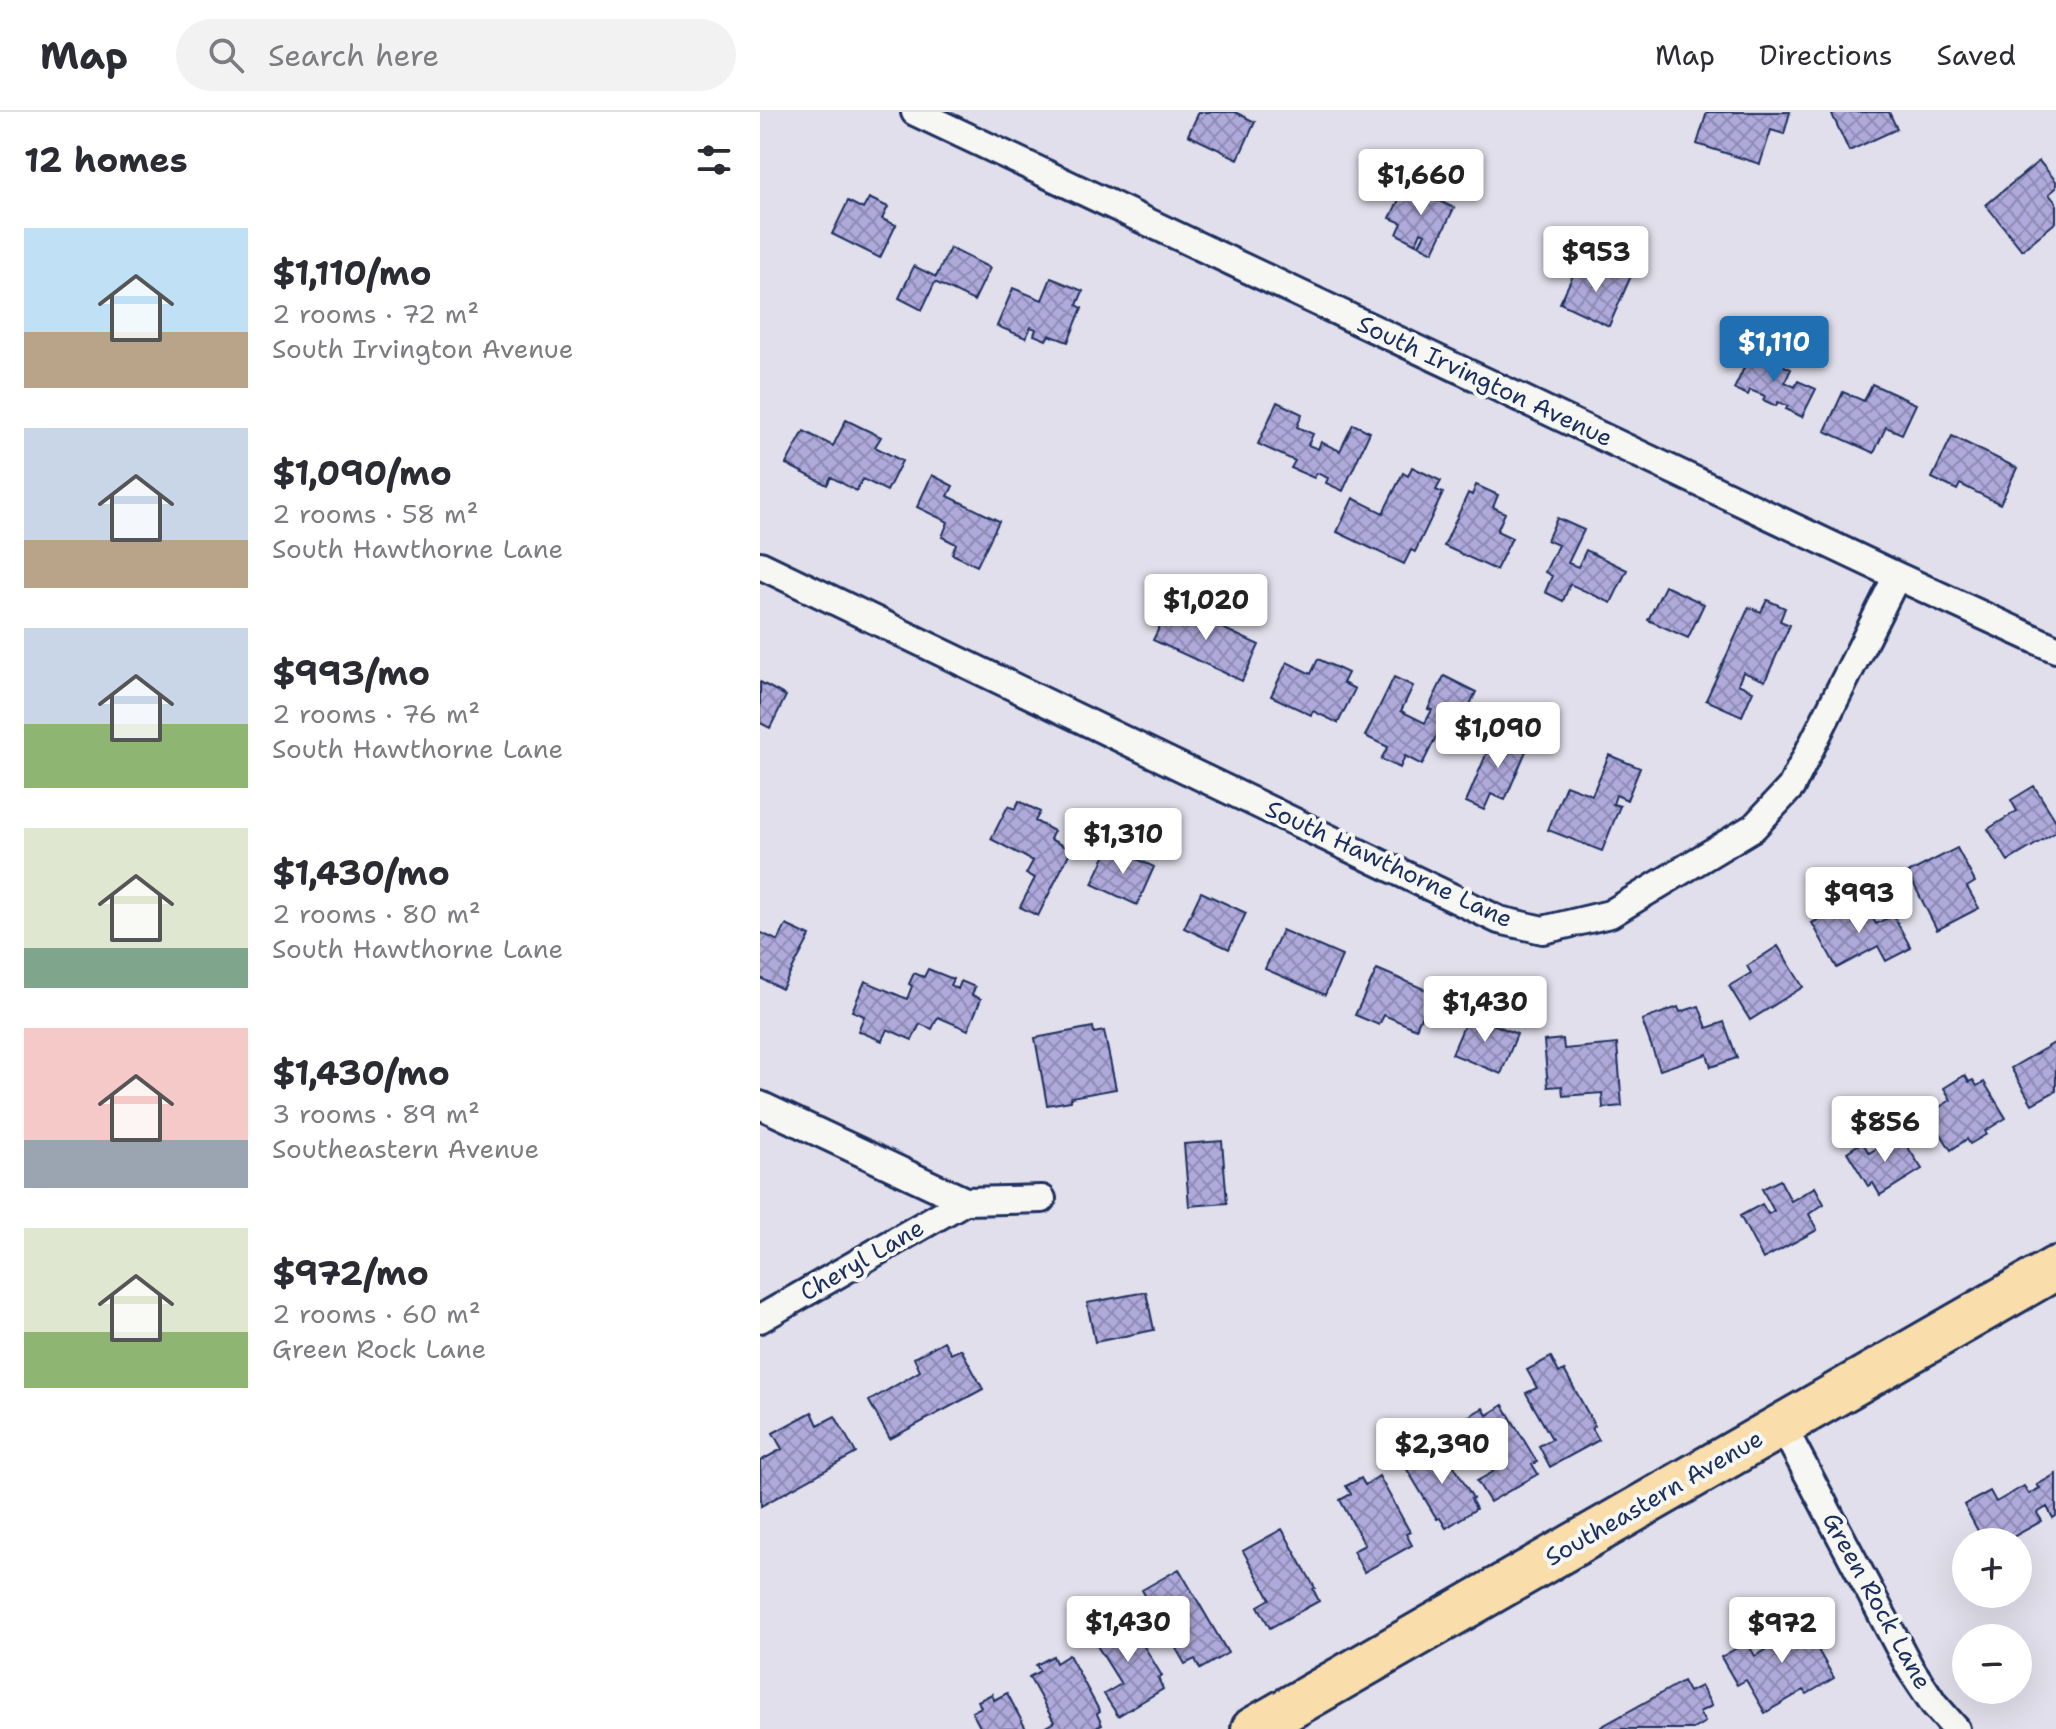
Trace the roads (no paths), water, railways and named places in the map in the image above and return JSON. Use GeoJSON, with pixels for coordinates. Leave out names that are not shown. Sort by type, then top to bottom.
{"type":"FeatureCollection","features":[{"type":"Feature","properties":{"kind":"main road","name":"Southeastern Avenue"},"geometry":{"type":"LineString","coordinates":[[1253,1729],[2056,1268]]}},
{"type":"Feature","properties":{"kind":"street","name":"South Irvington Avenue"},"geometry":{"type":"LineString","coordinates":[[915,112],[2056,649]]}},
{"type":"Feature","properties":{"kind":"street","name":"South Hawthorne Lane"},"geometry":{"type":"LineString","coordinates":[[760,565],[1499,920],[1543,930],[1610,914],[1754,827],[1791,787],[1897,576]]}},
{"type":"Feature","properties":{"kind":"street"},"geometry":{"type":"LineString","coordinates":[[760,1105],[965,1201],[1042,1199]]}},
{"type":"Feature","properties":{"kind":"street","name":"Cheryl Lane"},"geometry":{"type":"LineString","coordinates":[[760,1319],[965,1201]]}},
{"type":"Feature","properties":{"kind":"street","name":"Green Rock Lane"},"geometry":{"type":"LineString","coordinates":[[1782,1425],[1910,1668],[1934,1704],[1956,1729]]}}]}
